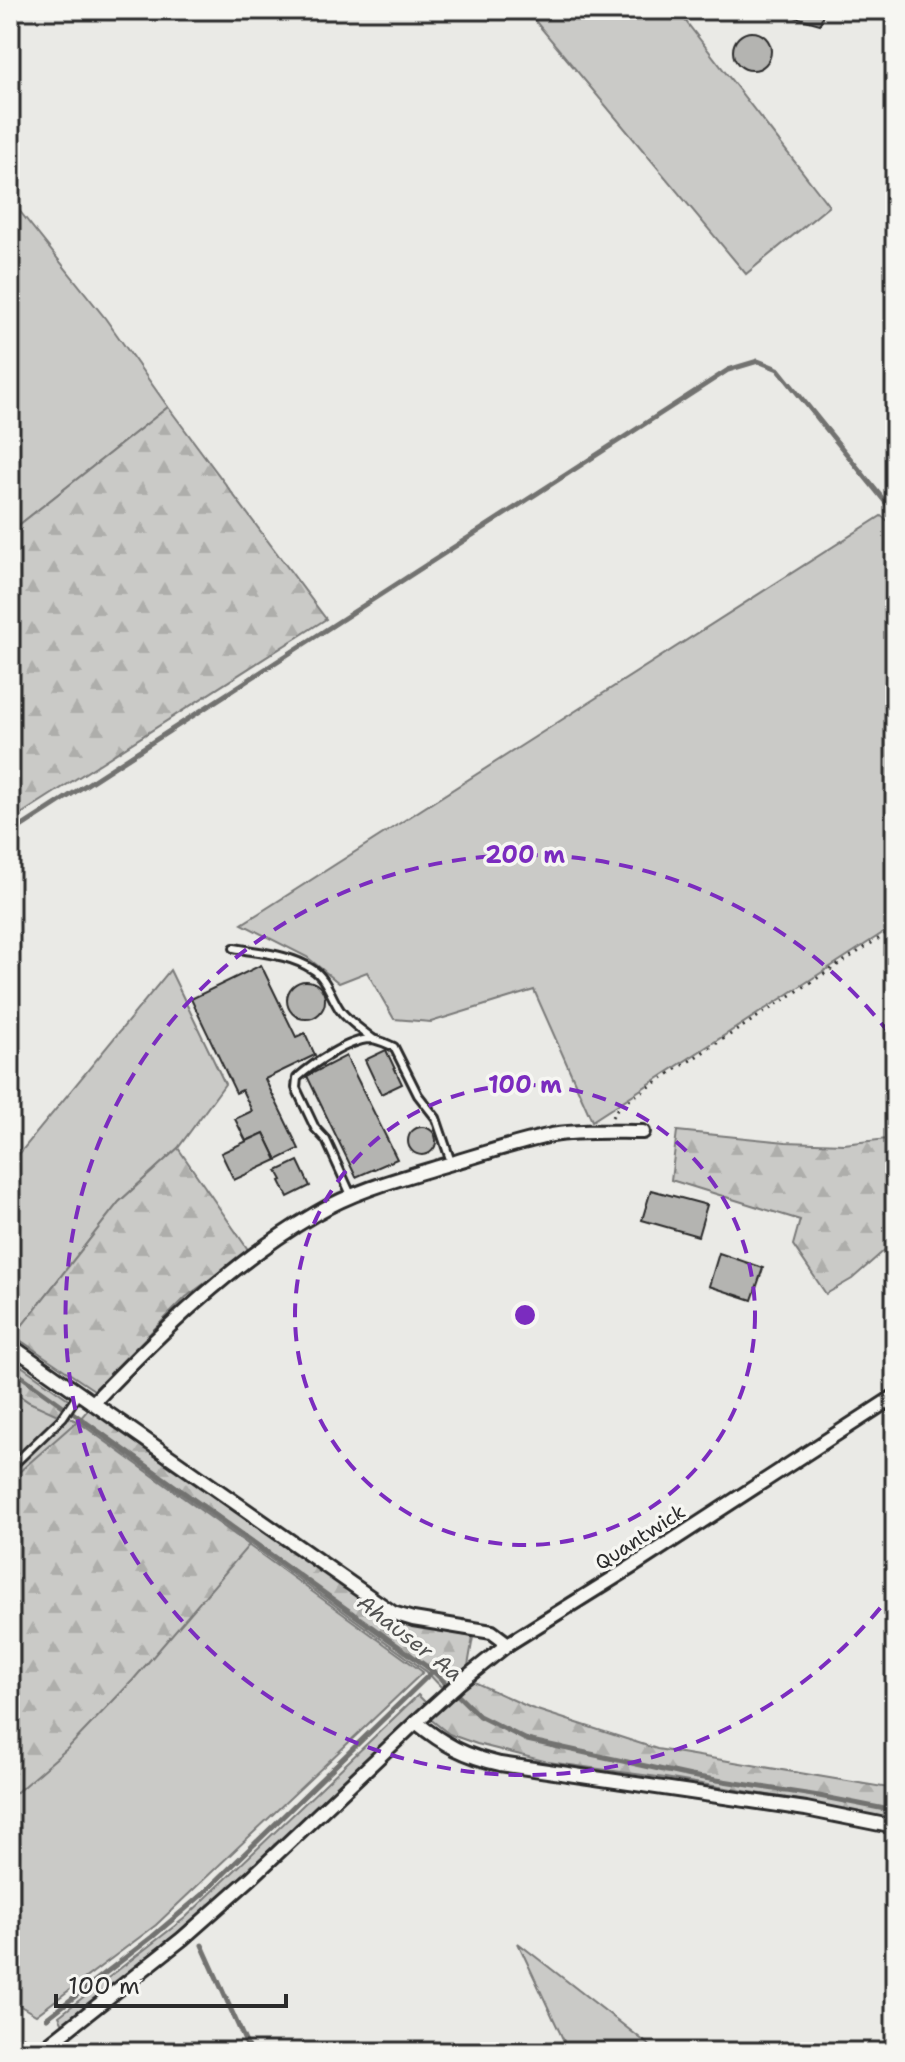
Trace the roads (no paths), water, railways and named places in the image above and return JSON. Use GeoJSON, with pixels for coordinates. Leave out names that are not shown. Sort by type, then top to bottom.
{"type":"FeatureCollection","features":[{"type":"Feature","properties":{"kind":"street"},"geometry":{"type":"LineString","coordinates":[[93,1403],[193,1305],[256,1253],[316,1213],[380,1184],[554,1135],[643,1132]]}},
{"type":"Feature","properties":{"kind":"street"},"geometry":{"type":"LineString","coordinates":[[10,1345],[77,1398],[93,1403],[393,1613],[492,1632],[508,1644]]}},
{"type":"Feature","properties":{"kind":"street","name":"Quantwick"},"geometry":{"type":"LineString","coordinates":[[39,2052],[182,1939],[459,1683],[508,1644],[895,1396]]}},
{"type":"Feature","properties":{"kind":"street"},"geometry":{"type":"LineString","coordinates":[[416,1722],[451,1748],[500,1764],[806,1809],[895,1827]]}},
{"type":"Feature","properties":{"kind":"lane"},"geometry":{"type":"LineString","coordinates":[[234,948],[287,957],[315,970],[328,986],[342,1013],[373,1039],[394,1047],[418,1095],[436,1118],[451,1163]]}},
{"type":"Feature","properties":{"kind":"lane"},"geometry":{"type":"LineString","coordinates":[[352,1197],[326,1140],[315,1128],[296,1088],[297,1078],[353,1042],[373,1039]]}},
{"type":"Feature","properties":{"kind":"lane"},"geometry":{"type":"LineString","coordinates":[[10,1468],[63,1417],[77,1398]]}},
{"type":"Feature","properties":{"kind":"waterway"},"geometry":{"type":"LineString","coordinates":[[10,834],[728,370],[758,361],[778,369],[895,514]]}},
{"type":"Feature","properties":{"kind":"waterway","name":"Ahauser Aa"},"geometry":{"type":"LineString","coordinates":[[10,1368],[433,1671],[479,1716],[527,1740],[691,1776],[895,1811]]}},
{"type":"Feature","properties":{"kind":"waterway"},"geometry":{"type":"LineString","coordinates":[[47,2018],[205,1892],[433,1671]]}},
{"type":"Feature","properties":{"kind":"waterway"},"geometry":{"type":"LineString","coordinates":[[202,1945],[250,2052]]}},
{"type":"Feature","properties":{"kind":"waterway"},"geometry":{"type":"LineString","coordinates":[[10,2048],[23,2038]]}}]}
